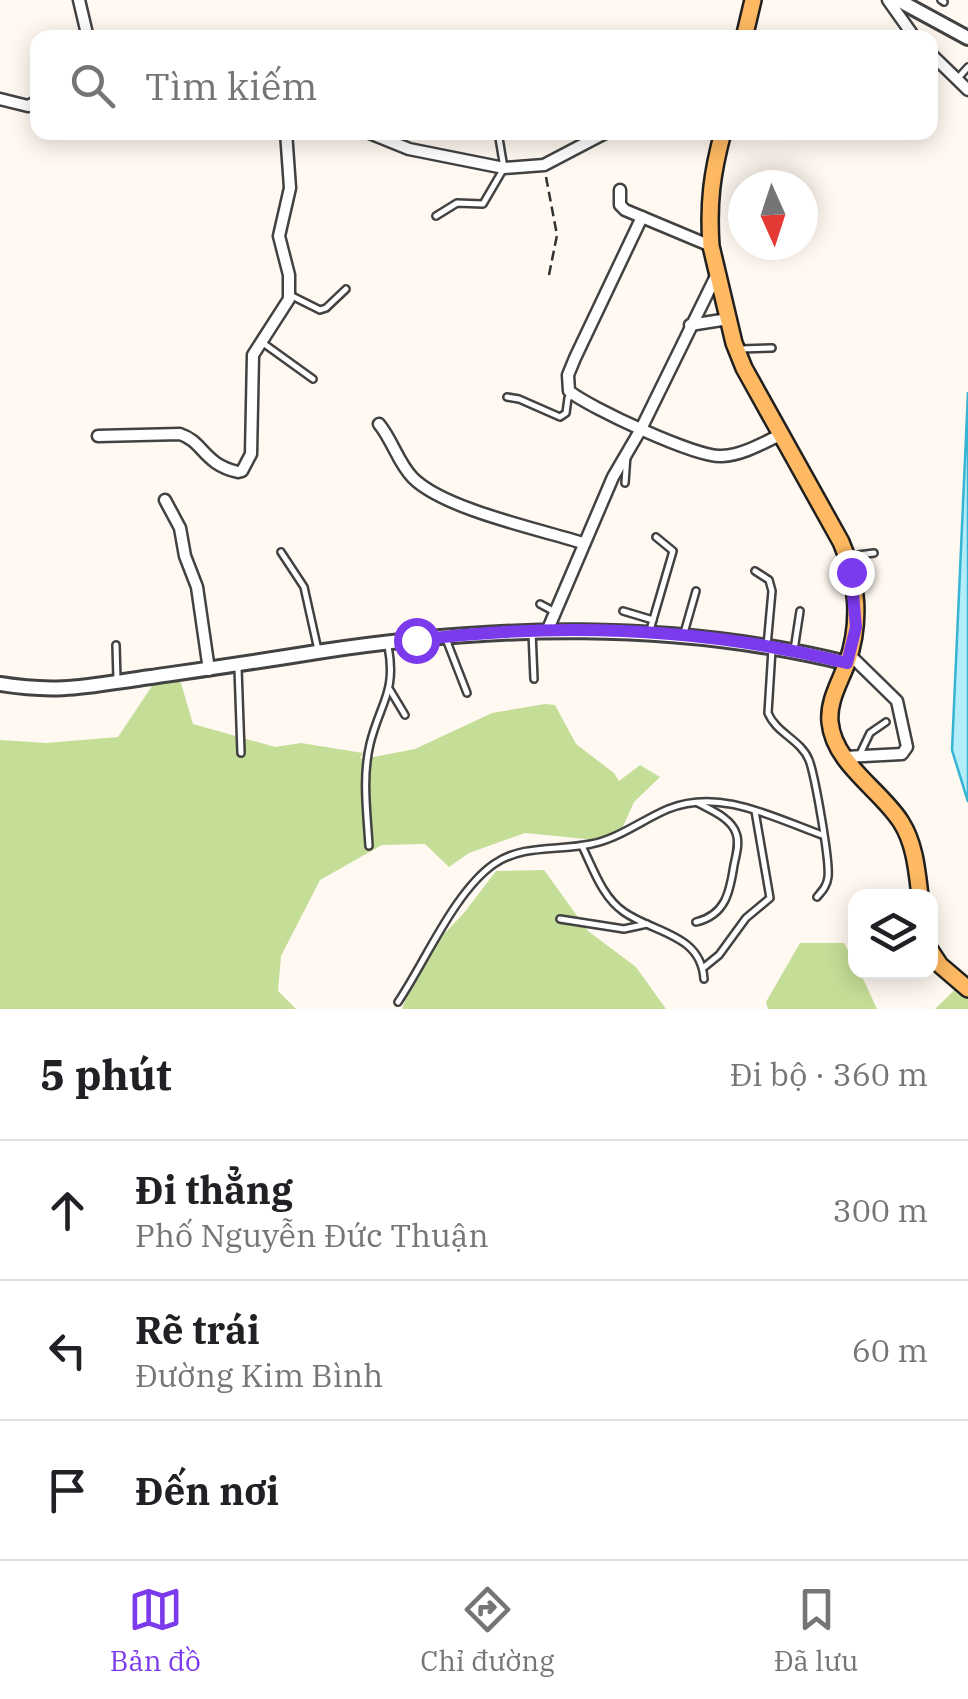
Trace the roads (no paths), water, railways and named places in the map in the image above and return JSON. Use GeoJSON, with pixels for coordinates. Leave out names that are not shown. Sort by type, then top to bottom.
{"type":"FeatureCollection","features":[{"type":"Feature","properties":{"kind":"main road"},"geometry":{"type":"LineString","coordinates":[[746,30],[753,0]]}},
{"type":"Feature","properties":{"kind":"main road"},"geometry":{"type":"LineString","coordinates":[[721,140],[710,182],[711,246],[736,349],[847,556],[856,627],[830,706],[832,733],[900,820],[914,855],[919,889]]}},
{"type":"Feature","properties":{"kind":"main road"},"geometry":{"type":"LineString","coordinates":[[938,961],[968,988]]}},
{"type":"Feature","properties":{"kind":"street"},"geometry":{"type":"LineString","coordinates":[[79,0],[86,30]]}},
{"type":"Feature","properties":{"kind":"street"},"geometry":{"type":"LineString","coordinates":[[888,0],[909,30]]}},
{"type":"Feature","properties":{"kind":"street"},"geometry":{"type":"LineString","coordinates":[[899,0],[968,38]]}},
{"type":"Feature","properties":{"kind":"street"},"geometry":{"type":"LineString","coordinates":[[938,61],[968,90]]}},
{"type":"Feature","properties":{"kind":"street"},"geometry":{"type":"LineString","coordinates":[[0,99],[30,105]]}},
{"type":"Feature","properties":{"kind":"street"},"geometry":{"type":"LineString","coordinates":[[98,436],[180,434],[190,438],[212,462],[230,471],[242,471],[252,446],[253,355],[284,310],[290,294],[290,275],[280,236],[290,188],[287,140]]}},
{"type":"Feature","properties":{"kind":"street"},"geometry":{"type":"LineString","coordinates":[[393,140],[409,149],[504,168],[544,166],[592,140]]}},
{"type":"Feature","properties":{"kind":"street"},"geometry":{"type":"LineString","coordinates":[[620,190],[620,205],[711,246]]}},
{"type":"Feature","properties":{"kind":"street"},"geometry":{"type":"LineString","coordinates":[[642,217],[568,375],[573,395],[641,429],[716,456],[736,454],[782,434]]}},
{"type":"Feature","properties":{"kind":"street"},"geometry":{"type":"LineString","coordinates":[[548,629],[583,542],[717,274]]}},
{"type":"Feature","properties":{"kind":"street"},"geometry":{"type":"LineString","coordinates":[[690,325],[728,319]]}},
{"type":"Feature","properties":{"kind":"street"},"geometry":{"type":"LineString","coordinates":[[379,424],[407,472],[422,486],[457,503],[583,542]]}},
{"type":"Feature","properties":{"kind":"street"},"geometry":{"type":"LineString","coordinates":[[164,500],[180,528],[197,587],[209,670]]}},
{"type":"Feature","properties":{"kind":"street"},"geometry":{"type":"LineString","coordinates":[[0,684],[62,691],[446,636],[651,626],[684,636],[848,659],[897,701],[906,747],[902,754],[852,756]]}},
{"type":"Feature","properties":{"kind":"lane"},"geometry":{"type":"LineString","coordinates":[[956,79],[968,67]]}},
{"type":"Feature","properties":{"kind":"lane"},"geometry":{"type":"LineString","coordinates":[[436,216],[457,203],[483,204],[504,168],[499,140]]}},
{"type":"Feature","properties":{"kind":"lane"},"geometry":{"type":"LineString","coordinates":[[290,294],[320,310],[346,288]]}},
{"type":"Feature","properties":{"kind":"lane"},"geometry":{"type":"LineString","coordinates":[[261,342],[313,379]]}},
{"type":"Feature","properties":{"kind":"lane"},"geometry":{"type":"LineString","coordinates":[[736,349],[772,348]]}},
{"type":"Feature","properties":{"kind":"lane"},"geometry":{"type":"LineString","coordinates":[[506,397],[560,417],[566,413],[568,398],[573,395]]}},
{"type":"Feature","properties":{"kind":"lane"},"geometry":{"type":"LineString","coordinates":[[625,483],[627,452]]}},
{"type":"Feature","properties":{"kind":"lane"},"geometry":{"type":"LineString","coordinates":[[623,612],[651,626],[673,550],[656,536]]}},
{"type":"Feature","properties":{"kind":"lane"},"geometry":{"type":"LineString","coordinates":[[282,552],[304,587],[318,652]]}},
{"type":"Feature","properties":{"kind":"lane"},"geometry":{"type":"LineString","coordinates":[[847,556],[874,553]]}},
{"type":"Feature","properties":{"kind":"lane"},"geometry":{"type":"LineString","coordinates":[[755,572],[769,580],[772,591],[768,713],[809,761],[828,878],[816,897]]}},
{"type":"Feature","properties":{"kind":"lane"},"geometry":{"type":"LineString","coordinates":[[684,636],[696,591]]}},
{"type":"Feature","properties":{"kind":"lane"},"geometry":{"type":"LineString","coordinates":[[540,604],[554,612]]}},
{"type":"Feature","properties":{"kind":"lane"},"geometry":{"type":"LineString","coordinates":[[794,650],[800,611]]}},
{"type":"Feature","properties":{"kind":"lane"},"geometry":{"type":"LineString","coordinates":[[532,630],[534,679]]}},
{"type":"Feature","properties":{"kind":"lane"},"geometry":{"type":"LineString","coordinates":[[446,636],[466,693]]}},
{"type":"Feature","properties":{"kind":"lane"},"geometry":{"type":"LineString","coordinates":[[369,846],[366,786],[370,745],[390,690],[392,666],[388,643]]}},
{"type":"Feature","properties":{"kind":"lane"},"geometry":{"type":"LineString","coordinates":[[116,645],[117,682]]}},
{"type":"Feature","properties":{"kind":"lane"},"geometry":{"type":"LineString","coordinates":[[238,666],[241,753]]}},
{"type":"Feature","properties":{"kind":"lane"},"geometry":{"type":"LineString","coordinates":[[390,690],[405,716]]}},
{"type":"Feature","properties":{"kind":"lane"},"geometry":{"type":"LineString","coordinates":[[852,756],[870,733],[886,722]]}},
{"type":"Feature","properties":{"kind":"lane"},"geometry":{"type":"LineString","coordinates":[[398,1002],[442,928],[479,878],[495,864],[541,847],[596,843],[670,808],[696,801],[736,804],[822,835]]}},
{"type":"Feature","properties":{"kind":"lane"},"geometry":{"type":"LineString","coordinates":[[696,801],[726,820],[736,830],[738,842],[727,900],[720,909],[696,922]]}},
{"type":"Feature","properties":{"kind":"lane"},"geometry":{"type":"LineString","coordinates":[[703,968],[746,918],[770,898],[755,810]]}},
{"type":"Feature","properties":{"kind":"lane"},"geometry":{"type":"LineString","coordinates":[[582,846],[608,896],[623,912],[689,946],[703,968],[704,979]]}},
{"type":"Feature","properties":{"kind":"lane"},"geometry":{"type":"LineString","coordinates":[[560,919],[624,930],[647,924]]}},
{"type":"Feature","properties":{"kind":"water"},"geometry":{"type":"Polygon","coordinates":[[[968,392],[968,802],[952,750],[968,392]]]}}]}
